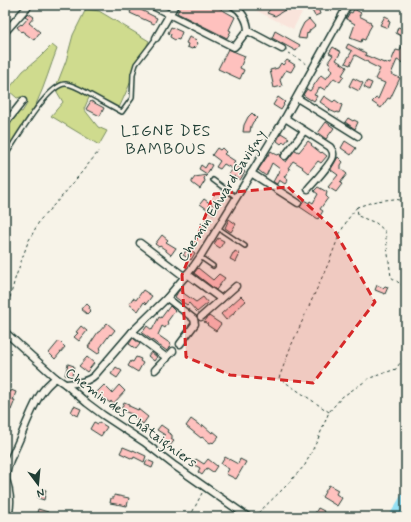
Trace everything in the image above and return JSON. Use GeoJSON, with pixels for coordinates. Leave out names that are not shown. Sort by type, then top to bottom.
{"type":"FeatureCollection","features":[{"type":"Feature","properties":{"kind":"street"},"geometry":{"type":"LineString","coordinates":[[5,32],[29,5]]}},
{"type":"Feature","properties":{"kind":"street"},"geometry":{"type":"LineString","coordinates":[[151,5],[234,47],[243,34],[248,31]]}},
{"type":"Feature","properties":{"kind":"street"},"geometry":{"type":"LineString","coordinates":[[156,38],[175,5]]}},
{"type":"Feature","properties":{"kind":"street"},"geometry":{"type":"LineString","coordinates":[[232,5],[237,8],[248,24],[248,31]]}},
{"type":"Feature","properties":{"kind":"street","name":"Chemin Edward Savigny"},"geometry":{"type":"LineString","coordinates":[[65,384],[81,382],[92,378],[132,332],[167,298],[186,276],[200,257],[285,118],[348,5]]}},
{"type":"Feature","properties":{"kind":"street"},"geometry":{"type":"LineString","coordinates":[[248,31],[282,49]]}},
{"type":"Feature","properties":{"kind":"street"},"geometry":{"type":"LineString","coordinates":[[296,98],[358,136]]}},
{"type":"Feature","properties":{"kind":"street"},"geometry":{"type":"LineString","coordinates":[[5,124],[23,100]]}},
{"type":"Feature","properties":{"kind":"street"},"geometry":{"type":"LineString","coordinates":[[285,118],[330,148],[333,153],[332,160],[308,189]]}},
{"type":"Feature","properties":{"kind":"street"},"geometry":{"type":"LineString","coordinates":[[285,156],[304,131]]}},
{"type":"Feature","properties":{"kind":"street"},"geometry":{"type":"LineString","coordinates":[[251,173],[298,203]]}},
{"type":"Feature","properties":{"kind":"street"},"geometry":{"type":"LineString","coordinates":[[140,243],[221,299]]}},
{"type":"Feature","properties":{"kind":"street"},"geometry":{"type":"LineString","coordinates":[[201,317],[236,286]]}},
{"type":"Feature","properties":{"kind":"street"},"geometry":{"type":"LineString","coordinates":[[167,298],[194,319],[195,322],[180,344]]}},
{"type":"Feature","properties":{"kind":"street","name":"Chemin des Châtaigniers"},"geometry":{"type":"LineString","coordinates":[[5,332],[56,378],[92,407],[144,442],[175,466],[248,517]]}},
{"type":"Feature","properties":{"kind":"street"},"geometry":{"type":"LineString","coordinates":[[132,332],[167,358]]}},
{"type":"Feature","properties":{"kind":"street"},"geometry":{"type":"LineString","coordinates":[[155,370],[173,351]]}},
{"type":"Feature","properties":{"kind":"street"},"geometry":{"type":"LineString","coordinates":[[8,517],[10,510],[10,492],[6,478],[10,460],[38,398],[50,382],[56,378]]}},
{"type":"Feature","properties":{"kind":"lane"},"geometry":{"type":"LineString","coordinates":[[5,154],[43,100],[60,85],[66,84],[76,87],[122,112],[132,98],[133,74],[136,64],[156,38]]}},
{"type":"Feature","properties":{"kind":"lane"},"geometry":{"type":"LineString","coordinates":[[213,180],[236,197]]}},
{"type":"Feature","properties":{"kind":"lane"},"geometry":{"type":"LineString","coordinates":[[218,228],[245,246]]}},
{"type":"Feature","properties":{"kind":"lane"},"geometry":{"type":"LineString","coordinates":[[200,257],[213,266]]}},
{"type":"Feature","properties":{"kind":"path"},"geometry":{"type":"LineString","coordinates":[[282,49],[314,67]]}},
{"type":"Feature","properties":{"kind":"path"},"geometry":{"type":"LineString","coordinates":[[5,308],[8,305],[28,242],[40,220],[64,194],[99,151]]}},
{"type":"Feature","properties":{"kind":"path"},"geometry":{"type":"LineString","coordinates":[[329,412],[279,378],[291,346],[329,262],[340,232],[348,219],[357,208],[376,201],[394,199],[406,201]]}},
{"type":"Feature","properties":{"kind":"path"},"geometry":{"type":"LineString","coordinates":[[357,208],[358,216],[376,222],[384,231],[391,277],[406,288]]}},
{"type":"Feature","properties":{"kind":"path"},"geometry":{"type":"LineString","coordinates":[[254,517],[305,465],[329,412],[342,397],[370,378],[396,369],[406,354]]}},
{"type":"Feature","properties":{"kind":"path"},"geometry":{"type":"LineString","coordinates":[[190,517],[204,486]]}},
{"type":"Feature","properties":{"kind":"highlighted area"},"geometry":{"type":"Polygon","coordinates":[[[288,187],[333,228],[375,302],[313,383],[230,375],[186,357],[182,275],[214,194],[288,187]]]}},
{"type":"Feature","properties":{"kind":"shaded area"},"geometry":{"type":"Polygon","coordinates":[[[245,5],[306,5],[293,29],[245,5]]]}},
{"type":"Feature","properties":{"kind":"green space"},"geometry":{"type":"Polygon","coordinates":[[[86,9],[99,11],[149,41],[119,108],[91,93],[84,109],[98,127],[107,131],[99,145],[51,116],[63,102],[57,92],[57,84],[66,61],[73,35],[86,9]]]}},
{"type":"Feature","properties":{"kind":"green space"},"geometry":{"type":"Polygon","coordinates":[[[52,45],[57,49],[40,96],[26,123],[5,155],[5,129],[18,111],[22,112],[27,104],[24,96],[17,98],[8,90],[23,71],[52,45]]]}},
{"type":"Feature","properties":{"kind":"building"},"geometry":{"type":"Polygon","coordinates":[[[118,5],[131,5],[157,18],[154,24],[130,13],[131,11],[118,5]]]}},
{"type":"Feature","properties":{"kind":"building"},"geometry":{"type":"Polygon","coordinates":[[[181,5],[215,5],[235,17],[229,30],[231,31],[227,38],[177,13],[181,5]]]}},
{"type":"Feature","properties":{"kind":"building"},"geometry":{"type":"Polygon","coordinates":[[[276,5],[293,5],[275,16],[267,13],[271,8],[274,9],[276,5]]]}},
{"type":"Feature","properties":{"kind":"building"},"geometry":{"type":"Polygon","coordinates":[[[311,5],[320,5],[320,14],[315,16],[310,7],[311,5]]]}},
{"type":"Feature","properties":{"kind":"building"},"geometry":{"type":"Polygon","coordinates":[[[354,9],[361,13],[359,16],[371,22],[370,24],[372,25],[365,40],[362,39],[361,42],[350,38],[355,24],[346,19],[350,12],[352,13],[354,9]]]}},
{"type":"Feature","properties":{"kind":"building"},"geometry":{"type":"Polygon","coordinates":[[[28,13],[34,17],[29,23],[40,32],[34,40],[22,31],[21,32],[17,27],[21,24],[22,25],[28,18],[25,16],[28,13]]]}},
{"type":"Feature","properties":{"kind":"building"},"geometry":{"type":"Polygon","coordinates":[[[385,16],[389,18],[388,21],[390,22],[388,28],[380,25],[385,16]]]}},
{"type":"Feature","properties":{"kind":"building"},"geometry":{"type":"Polygon","coordinates":[[[309,19],[315,26],[308,34],[307,33],[306,39],[298,38],[304,23],[309,19]]]}},
{"type":"Feature","properties":{"kind":"building"},"geometry":{"type":"Polygon","coordinates":[[[171,27],[182,32],[179,40],[175,40],[170,37],[171,34],[168,33],[171,27]]]}},
{"type":"Feature","properties":{"kind":"building"},"geometry":{"type":"Polygon","coordinates":[[[398,27],[406,30],[406,55],[403,63],[397,60],[391,74],[400,78],[390,99],[388,98],[381,108],[372,102],[376,98],[378,99],[385,83],[375,79],[380,69],[355,55],[350,65],[345,63],[352,51],[346,48],[348,44],[366,53],[365,55],[390,64],[396,50],[400,51],[405,38],[396,33],[398,27]]]}},
{"type":"Feature","properties":{"kind":"building"},"geometry":{"type":"Polygon","coordinates":[[[275,31],[300,45],[296,51],[272,38],[275,31]]]}},
{"type":"Feature","properties":{"kind":"building"},"geometry":{"type":"Polygon","coordinates":[[[189,37],[197,40],[196,41],[198,43],[195,48],[194,47],[192,49],[187,47],[188,44],[186,43],[189,37]]]}},
{"type":"Feature","properties":{"kind":"building"},"geometry":{"type":"Polygon","coordinates":[[[333,47],[341,52],[336,60],[347,67],[342,75],[344,76],[340,82],[334,78],[325,90],[320,87],[314,95],[317,96],[314,101],[311,100],[303,95],[307,89],[310,91],[321,75],[326,79],[333,70],[329,67],[331,64],[328,62],[333,55],[329,53],[333,47]]]}},
{"type":"Feature","properties":{"kind":"building"},"geometry":{"type":"Polygon","coordinates":[[[228,49],[245,56],[240,68],[244,70],[240,79],[218,69],[228,49]]]}},
{"type":"Feature","properties":{"kind":"building"},"geometry":{"type":"Polygon","coordinates":[[[287,60],[295,65],[291,72],[286,70],[280,80],[282,86],[274,88],[270,70],[278,68],[281,63],[283,65],[287,60]]]}},
{"type":"Feature","properties":{"kind":"building"},"geometry":{"type":"Polygon","coordinates":[[[353,78],[363,83],[359,91],[349,86],[353,78]]]}},
{"type":"Feature","properties":{"kind":"building"},"geometry":{"type":"Polygon","coordinates":[[[367,81],[372,83],[369,90],[364,87],[367,81]]]}},
{"type":"Feature","properties":{"kind":"building"},"geometry":{"type":"Polygon","coordinates":[[[324,96],[333,102],[335,100],[342,105],[339,113],[329,110],[330,109],[320,102],[324,96]]]}},
{"type":"Feature","properties":{"kind":"building"},"geometry":{"type":"Polygon","coordinates":[[[278,97],[285,102],[281,110],[273,105],[278,97]]]}},
{"type":"Feature","properties":{"kind":"building"},"geometry":{"type":"Polygon","coordinates":[[[91,101],[104,108],[100,116],[86,109],[91,101]]]}},
{"type":"Feature","properties":{"kind":"building"},"geometry":{"type":"Polygon","coordinates":[[[252,113],[257,118],[251,126],[250,132],[243,132],[244,125],[252,113]]]}},
{"type":"Feature","properties":{"kind":"building"},"geometry":{"type":"Polygon","coordinates":[[[348,118],[358,122],[355,129],[345,122],[348,118]]]}},
{"type":"Feature","properties":{"kind":"building"},"geometry":{"type":"Polygon","coordinates":[[[326,122],[334,128],[326,139],[318,133],[326,122]]]}},
{"type":"Feature","properties":{"kind":"building"},"geometry":{"type":"Polygon","coordinates":[[[281,133],[289,138],[285,143],[283,142],[281,144],[277,141],[281,133]]]}},
{"type":"Feature","properties":{"kind":"building"},"geometry":{"type":"Polygon","coordinates":[[[308,141],[321,153],[322,152],[327,156],[321,163],[318,161],[308,173],[302,168],[303,167],[293,161],[288,168],[290,169],[284,177],[288,180],[285,184],[279,180],[277,184],[273,182],[280,169],[272,163],[266,176],[258,170],[271,151],[277,155],[280,154],[282,159],[286,162],[295,150],[299,152],[308,141]]]}},
{"type":"Feature","properties":{"kind":"building"},"geometry":{"type":"Polygon","coordinates":[[[345,141],[356,148],[351,155],[341,148],[345,141]]]}},
{"type":"Feature","properties":{"kind":"building"},"geometry":{"type":"Polygon","coordinates":[[[217,148],[220,150],[222,148],[226,152],[224,154],[235,161],[233,163],[245,172],[240,180],[234,176],[233,178],[228,175],[233,169],[224,164],[220,169],[216,167],[220,161],[212,155],[217,148]]]}},
{"type":"Feature","properties":{"kind":"building"},"geometry":{"type":"Polygon","coordinates":[[[338,157],[343,162],[341,169],[347,174],[340,183],[342,184],[336,192],[328,187],[338,175],[331,169],[338,157]]]}},
{"type":"Feature","properties":{"kind":"building"},"geometry":{"type":"Polygon","coordinates":[[[208,163],[212,165],[207,174],[199,169],[201,165],[205,168],[208,163]]]}},
{"type":"Feature","properties":{"kind":"building"},"geometry":{"type":"Polygon","coordinates":[[[207,175],[204,178],[205,181],[200,189],[192,183],[195,177],[207,175]]]}},
{"type":"Feature","properties":{"kind":"building"},"geometry":{"type":"Polygon","coordinates":[[[318,187],[327,192],[326,196],[328,198],[320,209],[323,211],[318,219],[300,207],[304,200],[309,203],[310,201],[313,203],[318,194],[314,191],[318,187]]]}},
{"type":"Feature","properties":{"kind":"building"},"geometry":{"type":"Polygon","coordinates":[[[204,199],[218,209],[214,214],[200,204],[204,199]]]}},
{"type":"Feature","properties":{"kind":"building"},"geometry":{"type":"Polygon","coordinates":[[[229,219],[236,224],[231,232],[225,228],[229,219]]]}},
{"type":"Feature","properties":{"kind":"building"},"geometry":{"type":"Polygon","coordinates":[[[162,235],[168,240],[166,242],[176,248],[171,255],[166,250],[155,244],[162,235]]]}},
{"type":"Feature","properties":{"kind":"building"},"geometry":{"type":"Polygon","coordinates":[[[218,238],[224,241],[220,248],[214,244],[218,238]]]}},
{"type":"Feature","properties":{"kind":"building"},"geometry":{"type":"Polygon","coordinates":[[[188,248],[195,253],[191,260],[183,255],[188,248]]]}},
{"type":"Feature","properties":{"kind":"building"},"geometry":{"type":"Polygon","coordinates":[[[235,251],[240,254],[236,262],[230,259],[235,251]]]}},
{"type":"Feature","properties":{"kind":"building"},"geometry":{"type":"Polygon","coordinates":[[[198,268],[213,280],[219,274],[225,278],[216,290],[194,273],[198,268]]]}},
{"type":"Feature","properties":{"kind":"building"},"geometry":{"type":"Polygon","coordinates":[[[377,285],[383,288],[385,286],[388,287],[385,294],[375,290],[377,285]]]}},
{"type":"Feature","properties":{"kind":"building"},"geometry":{"type":"Polygon","coordinates":[[[143,290],[152,296],[146,304],[144,302],[138,311],[129,304],[133,298],[136,300],[143,290]]]}},
{"type":"Feature","properties":{"kind":"building"},"geometry":{"type":"Polygon","coordinates":[[[179,290],[196,302],[203,297],[208,303],[197,312],[189,303],[187,305],[175,297],[179,290]]]}},
{"type":"Feature","properties":{"kind":"building"},"geometry":{"type":"Polygon","coordinates":[[[241,296],[246,301],[226,320],[221,314],[241,296]]]}},
{"type":"Feature","properties":{"kind":"building"},"geometry":{"type":"Polygon","coordinates":[[[86,303],[91,310],[87,314],[81,309],[86,303]]]}},
{"type":"Feature","properties":{"kind":"building"},"geometry":{"type":"Polygon","coordinates":[[[170,306],[175,311],[167,322],[168,323],[165,328],[162,326],[158,335],[171,344],[167,351],[142,333],[147,326],[152,330],[159,317],[161,318],[170,306]]]}},
{"type":"Feature","properties":{"kind":"building"},"geometry":{"type":"Polygon","coordinates":[[[209,316],[221,324],[216,331],[204,322],[209,316]]]}},
{"type":"Feature","properties":{"kind":"building"},"geometry":{"type":"Polygon","coordinates":[[[107,323],[115,330],[111,335],[110,334],[100,348],[101,349],[98,354],[88,347],[98,332],[107,323]]]}},
{"type":"Feature","properties":{"kind":"building"},"geometry":{"type":"Polygon","coordinates":[[[81,326],[87,331],[79,341],[74,337],[78,333],[76,332],[81,326]]]}},
{"type":"Feature","properties":{"kind":"building"},"geometry":{"type":"Polygon","coordinates":[[[133,338],[140,344],[136,349],[129,344],[133,338]]]}},
{"type":"Feature","properties":{"kind":"building"},"geometry":{"type":"Polygon","coordinates":[[[59,341],[65,347],[55,359],[49,353],[59,341]]]}},
{"type":"Feature","properties":{"kind":"building"},"geometry":{"type":"Polygon","coordinates":[[[151,352],[157,357],[154,361],[148,356],[151,352]]]}},
{"type":"Feature","properties":{"kind":"building"},"geometry":{"type":"Polygon","coordinates":[[[87,357],[94,363],[87,372],[79,366],[87,357]]]}},
{"type":"Feature","properties":{"kind":"building"},"geometry":{"type":"Polygon","coordinates":[[[136,357],[141,359],[140,361],[143,363],[138,372],[128,366],[136,357]]]}},
{"type":"Feature","properties":{"kind":"building"},"geometry":{"type":"Polygon","coordinates":[[[68,364],[74,366],[72,376],[65,375],[68,364]]]}},
{"type":"Feature","properties":{"kind":"building"},"geometry":{"type":"Polygon","coordinates":[[[116,367],[122,371],[117,378],[111,374],[116,367]]]}},
{"type":"Feature","properties":{"kind":"building"},"geometry":{"type":"Polygon","coordinates":[[[104,385],[112,393],[119,385],[125,391],[113,404],[111,401],[110,403],[96,393],[104,385]]]}},
{"type":"Feature","properties":{"kind":"building"},"geometry":{"type":"Polygon","coordinates":[[[11,390],[16,392],[13,400],[15,400],[11,410],[9,409],[5,417],[5,399],[11,390]]]}},
{"type":"Feature","properties":{"kind":"building"},"geometry":{"type":"Polygon","coordinates":[[[124,402],[129,404],[129,406],[138,409],[148,417],[143,424],[133,417],[134,415],[121,410],[124,402]]]}},
{"type":"Feature","properties":{"kind":"building"},"geometry":{"type":"Polygon","coordinates":[[[74,406],[81,409],[78,416],[71,412],[74,406]]]}},
{"type":"Feature","properties":{"kind":"building"},"geometry":{"type":"Polygon","coordinates":[[[191,419],[219,436],[213,443],[210,443],[202,437],[201,438],[186,426],[191,419]]]}},
{"type":"Feature","properties":{"kind":"building"},"geometry":{"type":"Polygon","coordinates":[[[94,422],[98,424],[99,422],[107,427],[101,436],[90,429],[94,422]]]}},
{"type":"Feature","properties":{"kind":"building"},"geometry":{"type":"Polygon","coordinates":[[[161,425],[168,430],[167,432],[172,435],[171,439],[174,441],[168,448],[160,442],[165,435],[157,430],[161,425]]]}},
{"type":"Feature","properties":{"kind":"building"},"geometry":{"type":"Polygon","coordinates":[[[123,447],[146,456],[144,462],[120,453],[123,447]]]}},
{"type":"Feature","properties":{"kind":"building"},"geometry":{"type":"Polygon","coordinates":[[[225,457],[238,464],[240,459],[246,462],[236,479],[226,474],[229,469],[221,464],[225,457]]]}},
{"type":"Feature","properties":{"kind":"building"},"geometry":{"type":"Polygon","coordinates":[[[196,459],[204,464],[208,459],[217,466],[213,472],[207,468],[202,475],[198,472],[200,468],[193,464],[196,459]]]}},
{"type":"Feature","properties":{"kind":"building"},"geometry":{"type":"Polygon","coordinates":[[[147,460],[154,463],[152,468],[145,465],[147,460]]]}},
{"type":"Feature","properties":{"kind":"building"},"geometry":{"type":"Polygon","coordinates":[[[329,485],[338,490],[336,494],[342,498],[337,506],[322,497],[329,485]]]}},
{"type":"Feature","properties":{"kind":"building"},"geometry":{"type":"Polygon","coordinates":[[[40,489],[46,490],[44,500],[38,498],[40,489]]]}},
{"type":"Feature","properties":{"kind":"building"},"geometry":{"type":"Polygon","coordinates":[[[114,495],[129,498],[127,506],[110,503],[111,498],[114,498],[114,495]]]}},
{"type":"Feature","properties":{"kind":"building"},"geometry":{"type":"Polygon","coordinates":[[[318,508],[324,511],[321,517],[313,517],[318,508]]]}},
{"type":"Feature","properties":{"kind":"building"},"geometry":{"type":"Polygon","coordinates":[[[38,509],[48,512],[47,517],[36,517],[38,509]]]}},
{"type":"Feature","properties":{"kind":"waterway"},"geometry":{"type":"LineString","coordinates":[[394,517],[406,497]]}},
{"type":"Feature","properties":{"kind":"district","name":"LIGNE DES BAMBOUS"},"geometry":{"type":"Point","coordinates":[166,140]}}]}
